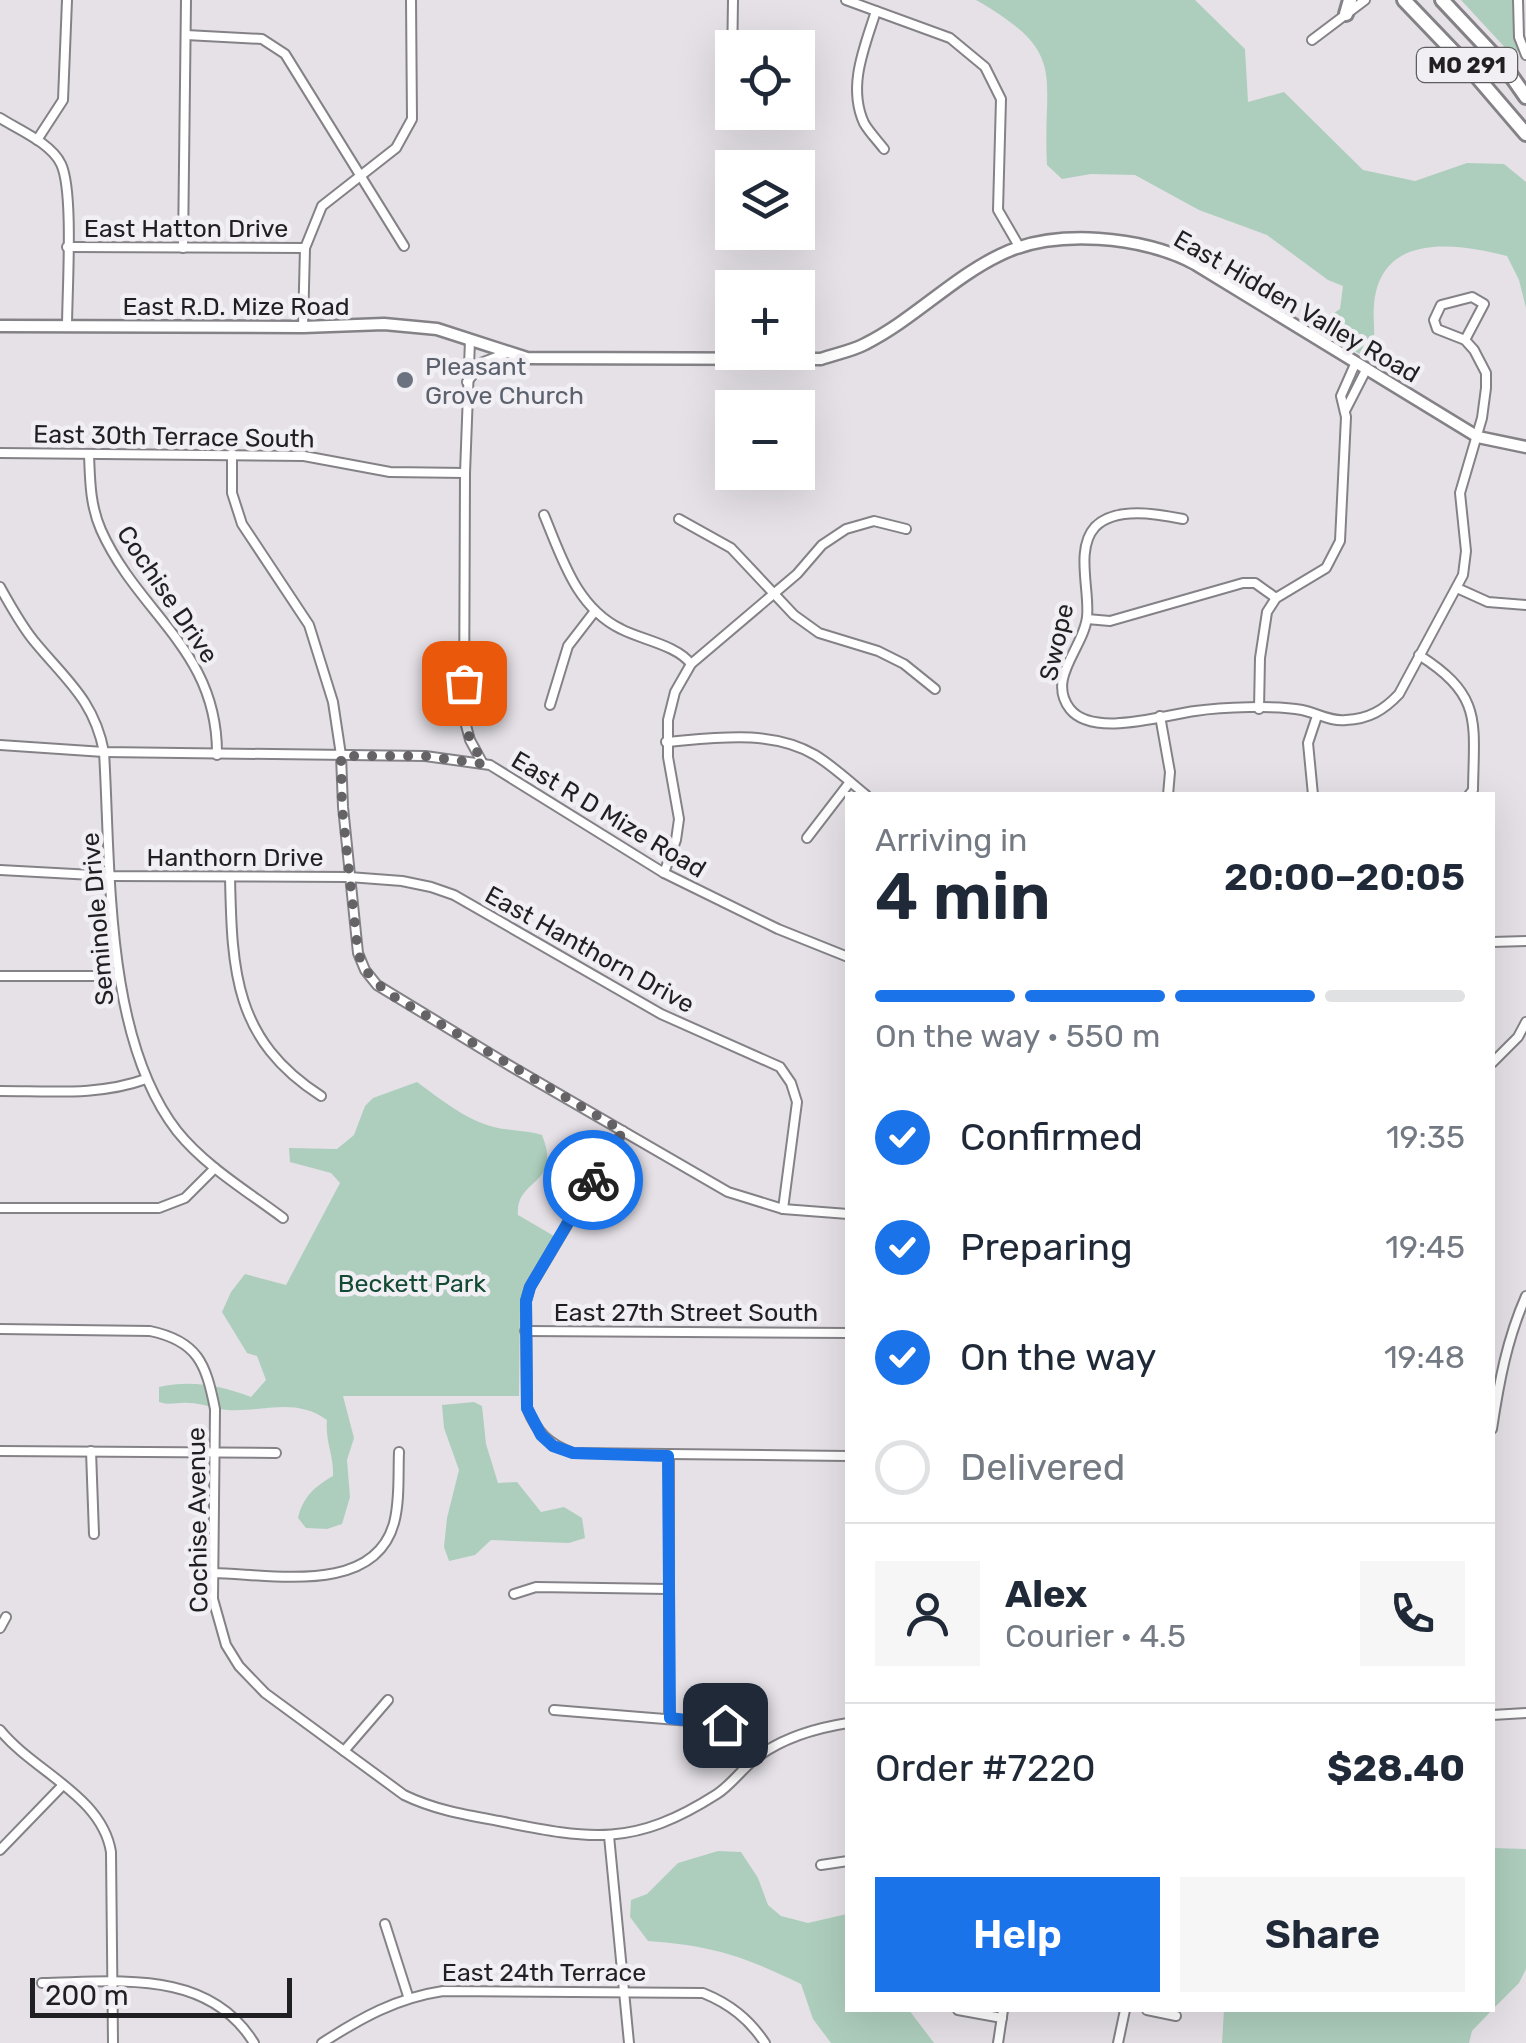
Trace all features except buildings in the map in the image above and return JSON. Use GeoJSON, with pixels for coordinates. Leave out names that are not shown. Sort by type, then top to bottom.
{"type":"FeatureCollection","features":[{"type":"Feature","properties":{"kind":"highway","name":"MO 291"},"geometry":{"type":"LineString","coordinates":[[1404,0],[1526,134]]}},
{"type":"Feature","properties":{"kind":"highway","name":"MO 291"},"geometry":{"type":"LineString","coordinates":[[1442,0],[1505,67],[1526,97]]}},
{"type":"Feature","properties":{"kind":"highway"},"geometry":{"type":"LineString","coordinates":[[1452,0],[1456,15]]}},
{"type":"Feature","properties":{"kind":"main road","name":"East Hidden Valley Road"},"geometry":{"type":"LineString","coordinates":[[470,340],[527,358],[821,359],[864,344],[1000,255],[1020,248],[1091,239],[1132,242],[1170,250],[1478,436],[1526,447]]}},
{"type":"Feature","properties":{"kind":"main road","name":"East R.D. Mize Road"},"geometry":{"type":"LineString","coordinates":[[0,326],[384,324],[437,329],[470,340]]}},
{"type":"Feature","properties":{"kind":"street"},"geometry":{"type":"LineString","coordinates":[[37,140],[63,100],[67,0]]}},
{"type":"Feature","properties":{"kind":"street"},"geometry":{"type":"LineString","coordinates":[[183,248],[186,0]]}},
{"type":"Feature","properties":{"kind":"street"},"geometry":{"type":"LineString","coordinates":[[303,327],[304,248],[322,206],[396,148],[412,119],[411,0]]}},
{"type":"Feature","properties":{"kind":"street"},"geometry":{"type":"LineString","coordinates":[[733,0],[733,30]]}},
{"type":"Feature","properties":{"kind":"street"},"geometry":{"type":"LineString","coordinates":[[846,0],[950,38],[985,68],[1001,99],[998,210],[1020,248]]}},
{"type":"Feature","properties":{"kind":"street"},"geometry":{"type":"LineString","coordinates":[[1312,40],[1348,7],[1364,0]]}},
{"type":"Feature","properties":{"kind":"street"},"geometry":{"type":"LineString","coordinates":[[1518,0],[1519,37],[1526,55]]}},
{"type":"Feature","properties":{"kind":"street"},"geometry":{"type":"LineString","coordinates":[[876,11],[857,70],[857,94],[864,123],[884,150]]}},
{"type":"Feature","properties":{"kind":"street"},"geometry":{"type":"LineString","coordinates":[[186,35],[262,39],[285,54],[404,246]]}},
{"type":"Feature","properties":{"kind":"street"},"geometry":{"type":"LineString","coordinates":[[0,118],[37,140],[61,163],[67,194],[68,326]]}},
{"type":"Feature","properties":{"kind":"street","name":"East Hatton Drive"},"geometry":{"type":"LineString","coordinates":[[67,248],[304,248]]}},
{"type":"Feature","properties":{"kind":"street"},"geometry":{"type":"LineString","coordinates":[[1168,792],[1170,772],[1160,716],[1200,710],[1304,710],[1343,721],[1384,709],[1399,694],[1463,574],[1466,551],[1460,494],[1478,436],[1486,373],[1465,340],[1437,329],[1434,320],[1441,304],[1472,297],[1484,304],[1465,340]]}},
{"type":"Feature","properties":{"kind":"street","name":"East R D Mize Road"},"geometry":{"type":"LineString","coordinates":[[470,340],[464,718],[470,740],[484,764],[664,873],[778,929],[845,956]]}},
{"type":"Feature","properties":{"kind":"street"},"geometry":{"type":"LineString","coordinates":[[467,382],[483,362],[507,353]]}},
{"type":"Feature","properties":{"kind":"street"},"geometry":{"type":"LineString","coordinates":[[1259,709],[1264,624],[1276,598],[1326,568],[1337,550],[1343,516],[1346,409],[1362,365]]}},
{"type":"Feature","properties":{"kind":"street","name":"East 30th Terrace South"},"geometry":{"type":"LineString","coordinates":[[0,452],[304,456],[390,472],[465,473]]}},
{"type":"Feature","properties":{"kind":"street","name":"Cochise Drive"},"geometry":{"type":"LineString","coordinates":[[89,454],[90,492],[100,528],[112,552],[197,668],[214,712],[217,755]]}},
{"type":"Feature","properties":{"kind":"street"},"geometry":{"type":"LineString","coordinates":[[232,454],[232,493],[242,524],[294,600],[320,652],[334,702],[358,953],[365,970],[377,984],[728,1192],[782,1209],[845,1214]]}},
{"type":"Feature","properties":{"kind":"street"},"geometry":{"type":"LineString","coordinates":[[544,514],[572,582],[595,611],[618,628],[687,658],[691,664]]}},
{"type":"Feature","properties":{"kind":"street","name":"Swope"},"geometry":{"type":"LineString","coordinates":[[1160,716],[1097,723],[1081,718],[1070,708],[1062,687],[1065,668],[1087,619],[1086,551],[1097,525],[1120,514],[1183,519]]}},
{"type":"Feature","properties":{"kind":"street"},"geometry":{"type":"LineString","coordinates":[[679,520],[731,548],[794,615],[819,632],[878,651],[904,664],[935,689]]}},
{"type":"Feature","properties":{"kind":"street"},"geometry":{"type":"LineString","coordinates":[[664,873],[679,819],[666,742],[675,692],[691,664],[775,594],[822,545],[846,528],[868,522],[906,529]]}},
{"type":"Feature","properties":{"kind":"street"},"geometry":{"type":"LineString","coordinates":[[1087,619],[1110,621],[1243,583],[1255,583],[1276,598]]}},
{"type":"Feature","properties":{"kind":"street","name":"Seminole Drive"},"geometry":{"type":"LineString","coordinates":[[0,588],[31,638],[88,702],[99,725],[119,976],[132,1041],[146,1078],[177,1130],[214,1168],[284,1218]]}},
{"type":"Feature","properties":{"kind":"street"},"geometry":{"type":"LineString","coordinates":[[1457,588],[1488,602],[1526,605]]}},
{"type":"Feature","properties":{"kind":"street"},"geometry":{"type":"LineString","coordinates":[[550,706],[568,646],[595,611]]}},
{"type":"Feature","properties":{"kind":"street"},"geometry":{"type":"LineString","coordinates":[[1419,654],[1461,688],[1470,711],[1471,792]]}},
{"type":"Feature","properties":{"kind":"street"},"geometry":{"type":"LineString","coordinates":[[1313,792],[1308,744],[1317,716]]}},
{"type":"Feature","properties":{"kind":"street"},"geometry":{"type":"LineString","coordinates":[[666,742],[762,738],[796,746],[816,756],[862,792]]}},
{"type":"Feature","properties":{"kind":"street"},"geometry":{"type":"LineString","coordinates":[[0,745],[217,755],[424,756],[484,764]]}},
{"type":"Feature","properties":{"kind":"street"},"geometry":{"type":"LineString","coordinates":[[806,838],[850,782]]}},
{"type":"Feature","properties":{"kind":"street","name":"Hanthorn Drive"},"geometry":{"type":"LineString","coordinates":[[0,870],[111,876],[350,877]]}},
{"type":"Feature","properties":{"kind":"street"},"geometry":{"type":"LineString","coordinates":[[230,877],[232,960],[245,1007],[273,1055],[298,1081],[321,1096]]}},
{"type":"Feature","properties":{"kind":"street","name":"East Hanthorn Drive"},"geometry":{"type":"LineString","coordinates":[[350,877],[402,881],[454,895],[661,1014],[780,1067],[792,1084],[797,1102],[782,1209]]}},
{"type":"Feature","properties":{"kind":"street"},"geometry":{"type":"LineString","coordinates":[[1495,942],[1526,942]]}},
{"type":"Feature","properties":{"kind":"street"},"geometry":{"type":"LineString","coordinates":[[0,976],[119,976]]}},
{"type":"Feature","properties":{"kind":"street"},"geometry":{"type":"LineString","coordinates":[[1495,1060],[1518,1037],[1526,1022]]}},
{"type":"Feature","properties":{"kind":"street"},"geometry":{"type":"LineString","coordinates":[[0,1090],[100,1091],[146,1078]]}},
{"type":"Feature","properties":{"kind":"street"},"geometry":{"type":"LineString","coordinates":[[623,1131],[530,1287],[525,1331],[527,1408],[534,1424],[553,1446],[573,1453],[845,1456]]}},
{"type":"Feature","properties":{"kind":"street"},"geometry":{"type":"LineString","coordinates":[[0,1208],[159,1208],[185,1198],[214,1168]]}},
{"type":"Feature","properties":{"kind":"street"},"geometry":{"type":"LineString","coordinates":[[1495,1408],[1500,1374],[1526,1296]]}},
{"type":"Feature","properties":{"kind":"street","name":"Cochise Avenue"},"geometry":{"type":"LineString","coordinates":[[0,1330],[150,1330],[184,1342],[197,1356],[209,1379],[215,1409],[212,1573],[218,1623],[238,1666],[265,1694],[404,1795],[428,1807],[562,1834],[609,1836],[636,1832],[682,1816],[723,1790],[760,1754],[814,1729],[845,1723]]}},
{"type":"Feature","properties":{"kind":"street","name":"East 27th Street South"},"geometry":{"type":"LineString","coordinates":[[525,1331],[845,1333]]}},
{"type":"Feature","properties":{"kind":"street"},"geometry":{"type":"LineString","coordinates":[[0,1451],[276,1453]]}},
{"type":"Feature","properties":{"kind":"street"},"geometry":{"type":"LineString","coordinates":[[91,1451],[94,1534]]}},
{"type":"Feature","properties":{"kind":"street"},"geometry":{"type":"LineString","coordinates":[[212,1573],[326,1575],[362,1565],[380,1551],[393,1527],[399,1452]]}},
{"type":"Feature","properties":{"kind":"street"},"geometry":{"type":"LineString","coordinates":[[668,1456],[670,1718]]}},
{"type":"Feature","properties":{"kind":"street"},"geometry":{"type":"LineString","coordinates":[[514,1594],[536,1587],[669,1589]]}},
{"type":"Feature","properties":{"kind":"street"},"geometry":{"type":"LineString","coordinates":[[0,1628],[6,1618]]}},
{"type":"Feature","properties":{"kind":"street"},"geometry":{"type":"LineString","coordinates":[[344,1751],[388,1700]]}},
{"type":"Feature","properties":{"kind":"street"},"geometry":{"type":"LineString","coordinates":[[554,1710],[725,1725],[744,1735],[760,1754]]}},
{"type":"Feature","properties":{"kind":"street"},"geometry":{"type":"LineString","coordinates":[[1495,1715],[1526,1713]]}},
{"type":"Feature","properties":{"kind":"street"},"geometry":{"type":"LineString","coordinates":[[0,1730],[108,1832],[113,2043]]}},
{"type":"Feature","properties":{"kind":"street"},"geometry":{"type":"LineString","coordinates":[[0,1850],[62,1786]]}},
{"type":"Feature","properties":{"kind":"street"},"geometry":{"type":"LineString","coordinates":[[609,1836],[629,2043]]}},
{"type":"Feature","properties":{"kind":"street"},"geometry":{"type":"LineString","coordinates":[[821,1865],[845,1861]]}},
{"type":"Feature","properties":{"kind":"street"},"geometry":{"type":"LineString","coordinates":[[385,1924],[408,1996]]}},
{"type":"Feature","properties":{"kind":"street"},"geometry":{"type":"LineString","coordinates":[[42,1983],[160,1982],[224,2010],[254,2043]]}},
{"type":"Feature","properties":{"kind":"street","name":"East 24th Terrace"},"geometry":{"type":"LineString","coordinates":[[322,2043],[375,2010],[408,1996],[443,1990],[703,1993],[747,2018],[766,2043]]}},
{"type":"Feature","properties":{"kind":"street"},"geometry":{"type":"LineString","coordinates":[[1118,2043],[1125,2012]]}},
{"type":"Feature","properties":{"kind":"street"},"geometry":{"type":"LineString","coordinates":[[1157,2012],[1176,2016]]}},
{"type":"Feature","properties":{"kind":"street"},"geometry":{"type":"LineString","coordinates":[[998,2043],[1002,2014]]}},
{"type":"Feature","properties":{"kind":"green space"},"geometry":{"type":"Polygon","coordinates":[[[976,0],[1195,0],[1245,49],[1248,102],[1284,92],[1363,170],[1415,181],[1467,163],[1504,164],[1526,182],[1526,308],[1519,280],[1507,256],[1466,248],[1424,248],[1405,254],[1390,265],[1379,281],[1374,339],[1366,358],[1315,326],[1340,309],[1343,286],[1328,280],[1267,235],[1199,210],[1135,175],[1091,174],[1062,179],[1047,165],[1047,87],[1038,52],[1006,19],[976,0]]]}},
{"type":"Feature","properties":{"kind":"green space"},"geometry":{"type":"Polygon","coordinates":[[[1461,0],[1518,0],[1523,49],[1511,54],[1461,0]]]}},
{"type":"Feature","properties":{"kind":"green space","name":"Beckett Park"},"geometry":{"type":"Polygon","coordinates":[[[417,1082],[484,1124],[542,1135],[547,1164],[523,1194],[518,1215],[554,1236],[523,1293],[519,1396],[343,1396],[354,1438],[347,1460],[350,1497],[342,1524],[327,1529],[306,1528],[298,1518],[306,1498],[333,1476],[327,1420],[291,1407],[228,1410],[194,1403],[163,1403],[159,1402],[159,1387],[205,1385],[251,1397],[266,1380],[257,1356],[247,1353],[222,1312],[245,1274],[286,1285],[340,1183],[331,1173],[290,1162],[289,1148],[337,1149],[354,1135],[365,1106],[373,1098],[417,1082]]]}},
{"type":"Feature","properties":{"kind":"green space"},"geometry":{"type":"Polygon","coordinates":[[[474,1402],[482,1406],[486,1444],[498,1483],[517,1482],[541,1512],[564,1507],[582,1518],[585,1538],[569,1543],[491,1540],[475,1555],[449,1561],[444,1547],[447,1518],[459,1470],[444,1428],[442,1405],[474,1402]]]}},
{"type":"Feature","properties":{"kind":"green space"},"geometry":{"type":"Polygon","coordinates":[[[1495,1848],[1526,1849],[1526,1969],[1519,1983],[1495,2007],[1495,1848]]]}},
{"type":"Feature","properties":{"kind":"green space"},"geometry":{"type":"Polygon","coordinates":[[[718,1851],[741,1852],[758,1878],[768,1905],[781,1916],[808,1923],[845,1914],[845,2012],[911,2012],[934,2043],[831,2043],[813,2019],[801,1984],[728,1954],[648,1941],[630,1917],[631,1900],[647,1894],[678,1863],[718,1851]]]}},
{"type":"Feature","properties":{"kind":"green space"},"geometry":{"type":"Polygon","coordinates":[[[1224,2012],[1490,2012],[1472,2031],[1469,2043],[1222,2043],[1224,2012]]]}},
{"type":"Feature","properties":{"kind":"way so far"},"geometry":{"type":"LineString","coordinates":[[464,683],[464,718],[470,740],[484,764],[424,756],[341,756],[342,807],[358,953],[365,970],[386,992],[623,1131],[593,1180]]}},
{"type":"Feature","properties":{"kind":"place","name":"Pleasant Grove Church"},"geometry":{"type":"Point","coordinates":[405,380]}},
{"type":"Feature","properties":{"kind":"route"},"geometry":{"type":"LineString","coordinates":[[593,1180],[530,1287],[524,1316],[527,1408],[541,1435],[553,1446],[573,1453],[668,1456],[670,1718],[725,1725]]}}]}
